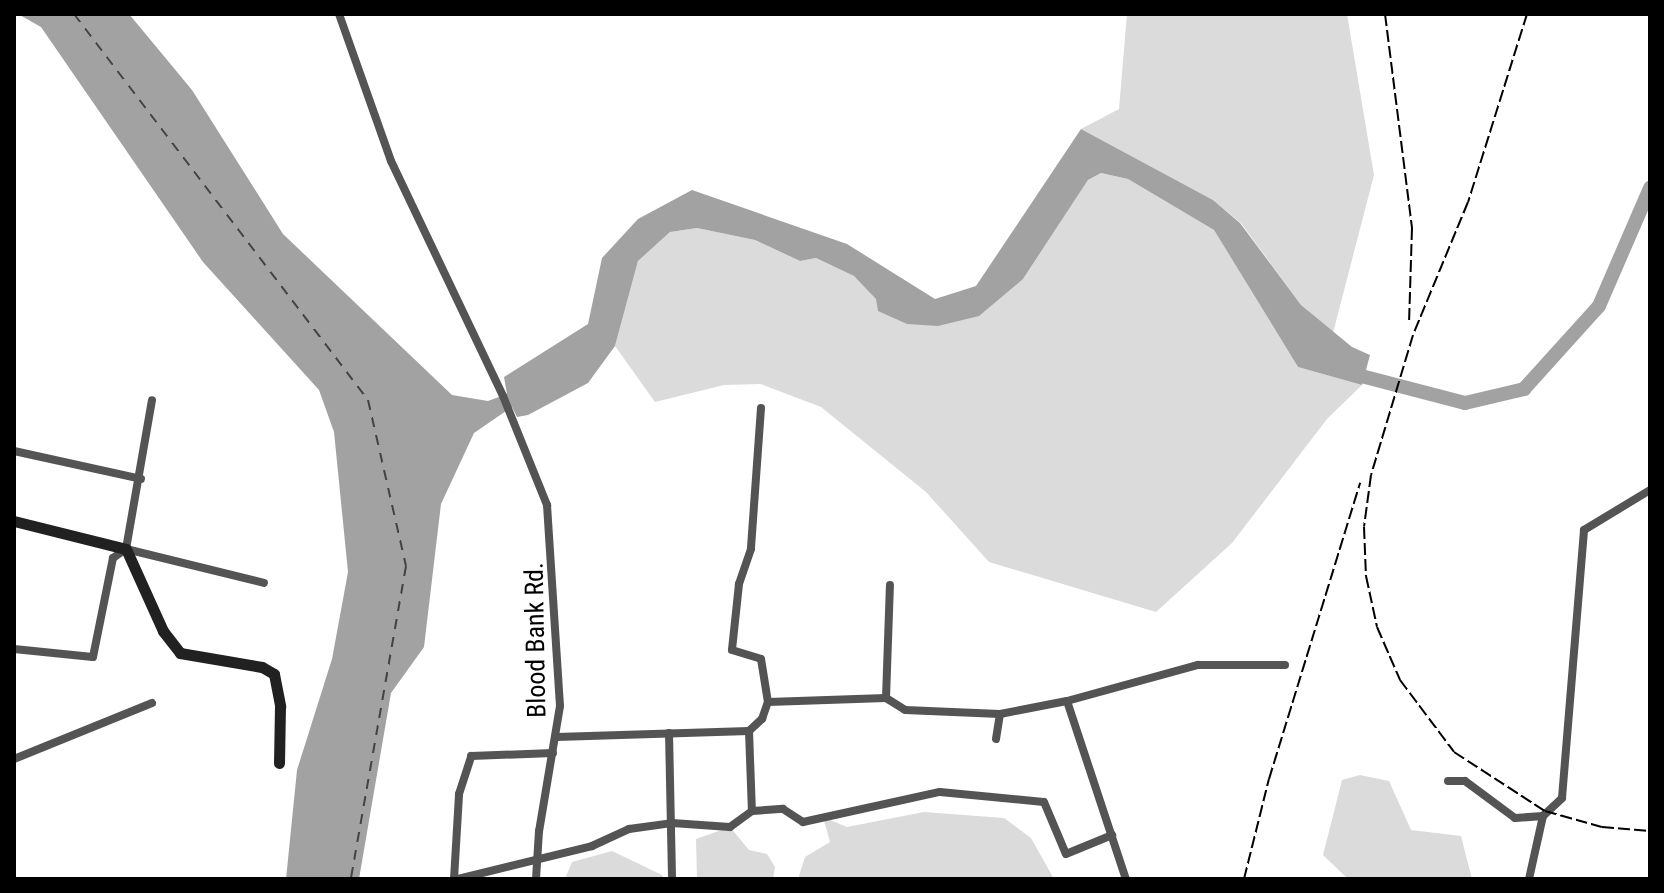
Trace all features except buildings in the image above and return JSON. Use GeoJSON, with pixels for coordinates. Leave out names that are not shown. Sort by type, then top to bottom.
{"type":"FeatureCollection","features":[{"type":"Feature","properties":{"kind":"street","name":"Blood Bank Rd."},"geometry":{"type":"LineString","coordinates":[[339,14],[391,161],[507,405],[550,521],[557,737],[536,879]]}},
{"type":"Feature","properties":{"kind":"street"},"geometry":{"type":"LineString","coordinates":[[152,400],[141,479],[126,549],[163,631],[180,653],[262,667],[274,674],[279,763]]}},
{"type":"Feature","properties":{"kind":"street"},"geometry":{"type":"LineString","coordinates":[[557,737],[749,731],[762,719],[768,702],[761,659],[732,650],[739,584],[751,549],[761,408]]}},
{"type":"Feature","properties":{"kind":"street"},"geometry":{"type":"LineString","coordinates":[[14,451],[141,479]]}},
{"type":"Feature","properties":{"kind":"street"},"geometry":{"type":"LineString","coordinates":[[1529,879],[1543,816],[1565,790],[1566,705],[1584,530],[1650,490]]}},
{"type":"Feature","properties":{"kind":"street"},"geometry":{"type":"LineString","coordinates":[[14,521],[264,583]]}},
{"type":"Feature","properties":{"kind":"street"},"geometry":{"type":"LineString","coordinates":[[14,649],[93,657],[113,558],[126,549]]}},
{"type":"Feature","properties":{"kind":"street"},"geometry":{"type":"LineString","coordinates":[[886,698],[890,585]]}},
{"type":"Feature","properties":{"kind":"street"},"geometry":{"type":"LineString","coordinates":[[768,702],[886,698],[905,710],[1000,714],[1067,701],[1198,665],[1285,665]]}},
{"type":"Feature","properties":{"kind":"street"},"geometry":{"type":"LineString","coordinates":[[1067,701],[1126,879]]}},
{"type":"Feature","properties":{"kind":"street"},"geometry":{"type":"LineString","coordinates":[[14,759],[152,703]]}},
{"type":"Feature","properties":{"kind":"street"},"geometry":{"type":"LineString","coordinates":[[996,739],[1000,714]]}},
{"type":"Feature","properties":{"kind":"street"},"geometry":{"type":"LineString","coordinates":[[749,731],[752,811]]}},
{"type":"Feature","properties":{"kind":"street"},"geometry":{"type":"LineString","coordinates":[[669,733],[672,879]]}},
{"type":"Feature","properties":{"kind":"street"},"geometry":{"type":"LineString","coordinates":[[553,753],[471,756],[459,794],[456,879],[592,846],[629,829],[672,823],[730,827],[752,811],[783,809],[803,822],[905,796],[980,793],[1015,802],[1044,802],[1066,854],[1112,835]]}},
{"type":"Feature","properties":{"kind":"street"},"geometry":{"type":"LineString","coordinates":[[1448,781],[1465,781],[1515,818],[1543,816]]}},
{"type":"Feature","properties":{"kind":"shaded area"},"geometry":{"type":"Polygon","coordinates":[[[18,14],[129,14],[192,90],[283,234],[452,395],[488,401],[507,394],[504,377],[588,324],[602,258],[638,219],[692,190],[847,244],[935,299],[976,286],[1081,129],[1213,200],[1240,223],[1301,305],[1352,347],[1370,355],[1362,385],[1298,367],[1214,230],[1128,179],[1101,173],[1088,180],[1023,279],[979,316],[938,326],[907,324],[878,311],[876,299],[854,276],[816,258],[800,261],[755,240],[697,228],[670,232],[638,261],[615,346],[588,383],[528,415],[517,417],[512,407],[474,433],[441,504],[424,647],[391,693],[359,879],[286,879],[297,770],[332,659],[348,572],[334,432],[319,390],[203,262],[41,27],[18,14]]]}},
{"type":"Feature","properties":{"kind":"shaded area"},"geometry":{"type":"Polygon","coordinates":[[[1127,14],[1347,14],[1374,175],[1333,333],[1301,305],[1241,223],[1213,200],[1081,129],[1119,109],[1127,14]]]}},
{"type":"Feature","properties":{"kind":"shaded area"},"geometry":{"type":"Polygon","coordinates":[[[1101,173],[1128,179],[1214,230],[1298,367],[1362,385],[1327,419],[1232,543],[1156,612],[989,562],[926,492],[821,407],[761,384],[724,385],[655,402],[615,346],[638,261],[670,232],[697,228],[755,240],[800,261],[816,258],[854,276],[907,324],[1023,279],[1088,180],[1101,173]]]}},
{"type":"Feature","properties":{"kind":"shaded area"},"geometry":{"type":"Polygon","coordinates":[[[1360,775],[1389,781],[1411,830],[1461,836],[1472,879],[1347,878],[1323,855],[1342,780],[1360,775]]]}},
{"type":"Feature","properties":{"kind":"shaded area"},"geometry":{"type":"Polygon","coordinates":[[[924,812],[1004,818],[1031,838],[1054,879],[798,879],[805,857],[830,842],[823,817],[847,827],[924,812]]]}},
{"type":"Feature","properties":{"kind":"shaded area"},"geometry":{"type":"Polygon","coordinates":[[[730,827],[749,850],[767,854],[775,867],[773,879],[697,879],[696,839],[730,827]]]}},
{"type":"Feature","properties":{"kind":"shaded area"},"geometry":{"type":"Polygon","coordinates":[[[612,851],[662,875],[664,879],[565,879],[572,862],[612,851]]]}},
{"type":"Feature","properties":{"kind":"waterway"},"geometry":{"type":"LineString","coordinates":[[1346,372],[1465,403],[1524,389],[1599,306],[1650,188]]}},
{"type":"Feature","properties":{"kind":"ferry route"},"geometry":{"type":"LineString","coordinates":[[74,14],[368,400],[406,566],[351,879]]}},
{"type":"Feature","properties":{"kind":"railway"},"geometry":{"type":"LineString","coordinates":[[1385,14],[1412,228],[1409,321]]}},
{"type":"Feature","properties":{"kind":"railway"},"geometry":{"type":"LineString","coordinates":[[1527,14],[1468,202],[1413,335],[1371,475],[1364,527],[1366,576],[1377,627],[1400,680],[1454,752],[1545,811],[1602,827],[1650,831]]}},
{"type":"Feature","properties":{"kind":"railway"},"geometry":{"type":"LineString","coordinates":[[1244,879],[1269,779],[1360,483]]}}]}
